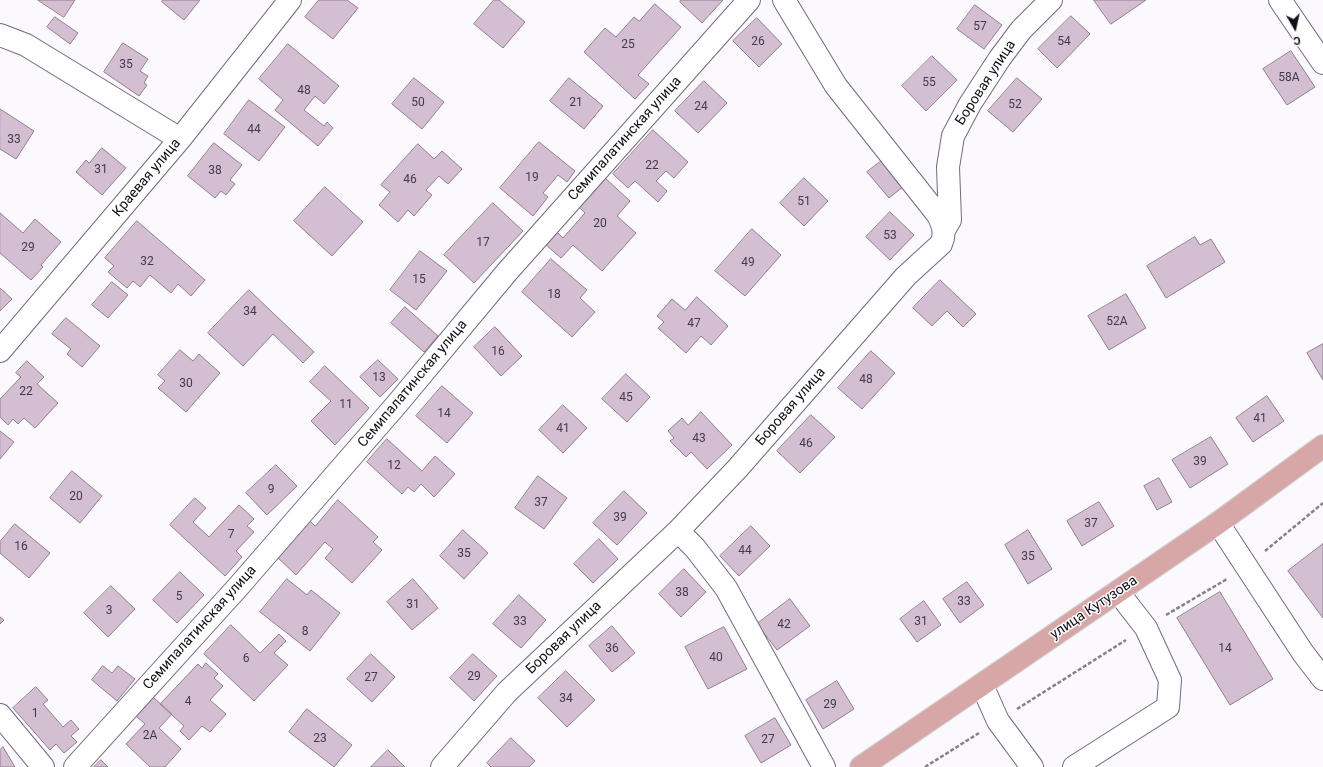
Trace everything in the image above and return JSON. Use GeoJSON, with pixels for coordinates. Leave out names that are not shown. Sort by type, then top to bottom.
{"type":"FeatureCollection","features":[{"type":"Feature","properties":{"kind":"main road","name":"улица Кутузова"},"geometry":{"type":"LineString","coordinates":[[861,767],[1218,523],[1323,446]]}},
{"type":"Feature","properties":{"kind":"street","name":"Краевая улица"},"geometry":{"type":"LineString","coordinates":[[0,351],[180,139],[290,0]]}},
{"type":"Feature","properties":{"kind":"street","name":"Семипалатинская улица"},"geometry":{"type":"LineString","coordinates":[[75,767],[238,587],[397,404],[507,272],[749,0]]}},
{"type":"Feature","properties":{"kind":"street"},"geometry":{"type":"LineString","coordinates":[[784,0],[836,86],[938,215],[944,230]]}},
{"type":"Feature","properties":{"kind":"street","name":"Боровая улица"},"geometry":{"type":"LineString","coordinates":[[442,767],[507,692],[678,531],[737,469],[906,276],[941,244],[944,230],[950,220],[948,167],[953,136],[970,104],[1020,30],[1051,0]]}},
{"type":"Feature","properties":{"kind":"street"},"geometry":{"type":"LineString","coordinates":[[1280,0],[1323,63]]}},
{"type":"Feature","properties":{"kind":"street"},"geometry":{"type":"LineString","coordinates":[[0,35],[26,45],[180,139]]}},
{"type":"Feature","properties":{"kind":"street"},"geometry":{"type":"LineString","coordinates":[[1218,523],[1302,653],[1323,679]]}},
{"type":"Feature","properties":{"kind":"street"},"geometry":{"type":"LineString","coordinates":[[678,531],[704,558],[726,588],[824,767]]}},
{"type":"Feature","properties":{"kind":"street"},"geometry":{"type":"LineString","coordinates":[[1074,767],[1168,707],[1170,680],[1146,628],[1118,592]]}},
{"type":"Feature","properties":{"kind":"street"},"geometry":{"type":"LineString","coordinates":[[982,685],[998,721],[1032,767]]}},
{"type":"Feature","properties":{"kind":"street"},"geometry":{"type":"LineString","coordinates":[[0,715],[42,767]]}},
{"type":"Feature","properties":{"kind":"building"},"geometry":{"type":"Polygon","coordinates":[[[38,0],[75,0],[64,17],[38,0]]]}},
{"type":"Feature","properties":{"kind":"building"},"geometry":{"type":"Polygon","coordinates":[[[163,0],[200,0],[184,20],[162,2],[163,0]]]}},
{"type":"Feature","properties":{"kind":"building"},"geometry":{"type":"Polygon","coordinates":[[[319,0],[347,0],[358,8],[333,39],[305,17],[319,0]]]}},
{"type":"Feature","properties":{"kind":"building"},"geometry":{"type":"Polygon","coordinates":[[[494,0],[499,0],[525,22],[503,48],[474,24],[494,0]]]}},
{"type":"Feature","properties":{"kind":"building"},"geometry":{"type":"Polygon","coordinates":[[[681,0],[723,0],[702,23],[680,2],[681,0]]]}},
{"type":"Feature","properties":{"kind":"building"},"geometry":{"type":"Polygon","coordinates":[[[1094,0],[1146,0],[1111,24],[1094,0]]]}},
{"type":"Feature","properties":{"kind":"building"},"geometry":{"type":"Polygon","coordinates":[[[655,4],[681,27],[638,75],[649,84],[635,99],[584,52],[605,28],[616,37],[634,17],[639,21],[655,4]]]}},
{"type":"Feature","properties":{"kind":"building"},"geometry":{"type":"Polygon","coordinates":[[[975,5],[1002,25],[984,49],[957,29],[975,5]]]}},
{"type":"Feature","properties":{"kind":"building"},"geometry":{"type":"Polygon","coordinates":[[[1071,16],[1090,34],[1057,68],[1038,49],[1071,16]]]}},
{"type":"Feature","properties":{"kind":"building"},"geometry":{"type":"Polygon","coordinates":[[[55,17],[78,33],[70,44],[47,27],[55,17]]]}},
{"type":"Feature","properties":{"kind":"building"},"geometry":{"type":"Polygon","coordinates":[[[757,18],[782,44],[759,67],[733,41],[757,18]]]}},
{"type":"Feature","properties":{"kind":"building"},"geometry":{"type":"Polygon","coordinates":[[[123,43],[148,59],[140,71],[148,76],[144,83],[147,85],[139,96],[104,72],[123,43]]]}},
{"type":"Feature","properties":{"kind":"building"},"geometry":{"type":"Polygon","coordinates":[[[288,44],[339,86],[324,104],[315,96],[304,110],[324,126],[327,122],[333,128],[318,146],[275,110],[283,100],[259,79],[288,44]]]}},
{"type":"Feature","properties":{"kind":"building"},"geometry":{"type":"Polygon","coordinates":[[[1291,51],[1315,87],[1287,105],[1263,69],[1291,51]]]}},
{"type":"Feature","properties":{"kind":"building"},"geometry":{"type":"Polygon","coordinates":[[[932,56],[957,80],[926,111],[902,86],[932,56]]]}},
{"type":"Feature","properties":{"kind":"building"},"geometry":{"type":"Polygon","coordinates":[[[414,78],[444,102],[422,129],[392,104],[414,78]]]}},
{"type":"Feature","properties":{"kind":"building"},"geometry":{"type":"Polygon","coordinates":[[[569,78],[603,106],[584,129],[550,101],[569,78]]]}},
{"type":"Feature","properties":{"kind":"building"},"geometry":{"type":"Polygon","coordinates":[[[1017,78],[1042,99],[1013,132],[988,111],[1017,78]]]}},
{"type":"Feature","properties":{"kind":"building"},"geometry":{"type":"Polygon","coordinates":[[[704,81],[727,103],[698,133],[675,111],[704,81]]]}},
{"type":"Feature","properties":{"kind":"building"},"geometry":{"type":"Polygon","coordinates":[[[249,100],[285,127],[259,161],[224,134],[249,100]]]}},
{"type":"Feature","properties":{"kind":"building"},"geometry":{"type":"Polygon","coordinates":[[[0,109],[34,131],[16,159],[0,149],[0,109]]]}},
{"type":"Feature","properties":{"kind":"building"},"geometry":{"type":"Polygon","coordinates":[[[653,130],[688,162],[674,178],[666,171],[656,181],[667,191],[658,202],[635,181],[628,188],[613,174],[653,130]]]}},
{"type":"Feature","properties":{"kind":"building"},"geometry":{"type":"Polygon","coordinates":[[[539,142],[575,171],[567,182],[558,175],[543,193],[548,197],[533,216],[500,188],[539,142]]]}},
{"type":"Feature","properties":{"kind":"building"},"geometry":{"type":"Polygon","coordinates":[[[214,143],[242,165],[230,180],[235,184],[226,195],[221,191],[215,198],[188,176],[214,143]]]}},
{"type":"Feature","properties":{"kind":"building"},"geometry":{"type":"Polygon","coordinates":[[[418,144],[434,159],[442,151],[462,169],[448,184],[439,176],[426,190],[432,195],[414,216],[408,210],[398,222],[379,205],[390,192],[381,185],[418,144]]]}},
{"type":"Feature","properties":{"kind":"building"},"geometry":{"type":"Polygon","coordinates":[[[102,148],[126,168],[102,195],[76,172],[86,160],[89,163],[102,148]]]}},
{"type":"Feature","properties":{"kind":"building"},"geometry":{"type":"Polygon","coordinates":[[[883,160],[904,186],[889,198],[867,172],[883,160]]]}},
{"type":"Feature","properties":{"kind":"building"},"geometry":{"type":"Polygon","coordinates":[[[604,177],[630,201],[617,216],[636,233],[602,271],[573,245],[561,258],[545,244],[556,231],[563,238],[585,213],[578,206],[604,177]]]}},
{"type":"Feature","properties":{"kind":"building"},"geometry":{"type":"Polygon","coordinates":[[[804,178],[828,201],[804,226],[780,203],[804,178]]]}},
{"type":"Feature","properties":{"kind":"building"},"geometry":{"type":"Polygon","coordinates":[[[325,187],[363,222],[332,256],[294,221],[325,187]]]}},
{"type":"Feature","properties":{"kind":"building"},"geometry":{"type":"Polygon","coordinates":[[[493,203],[523,231],[474,283],[444,255],[493,203]]]}},
{"type":"Feature","properties":{"kind":"building"},"geometry":{"type":"Polygon","coordinates":[[[890,212],[914,235],[890,260],[866,237],[890,212]]]}},
{"type":"Feature","properties":{"kind":"building"},"geometry":{"type":"Polygon","coordinates":[[[0,213],[23,233],[35,219],[61,242],[41,265],[43,267],[31,280],[0,253],[0,213]]]}},
{"type":"Feature","properties":{"kind":"building"},"geometry":{"type":"Polygon","coordinates":[[[137,221],[205,280],[191,296],[178,284],[171,293],[150,275],[140,287],[133,281],[127,288],[108,272],[114,266],[105,258],[137,221]]]}},
{"type":"Feature","properties":{"kind":"building"},"geometry":{"type":"Polygon","coordinates":[[[752,229],[781,255],[745,296],[715,271],[752,229]]]}},
{"type":"Feature","properties":{"kind":"building"},"geometry":{"type":"Polygon","coordinates":[[[1195,237],[1200,245],[1211,239],[1225,262],[1166,298],[1147,266],[1195,237]]]}},
{"type":"Feature","properties":{"kind":"building"},"geometry":{"type":"Polygon","coordinates":[[[420,251],[447,271],[416,310],[390,290],[420,251]]]}},
{"type":"Feature","properties":{"kind":"building"},"geometry":{"type":"Polygon","coordinates":[[[551,259],[587,290],[580,298],[595,312],[572,337],[522,292],[551,259]]]}},
{"type":"Feature","properties":{"kind":"building"},"geometry":{"type":"Polygon","coordinates":[[[940,280],[976,314],[963,327],[947,311],[932,326],[913,308],[940,280]]]}},
{"type":"Feature","properties":{"kind":"building"},"geometry":{"type":"Polygon","coordinates":[[[112,282],[128,295],[108,318],[92,305],[112,282]]]}},
{"type":"Feature","properties":{"kind":"building"},"geometry":{"type":"Polygon","coordinates":[[[0,288],[12,299],[0,311],[0,288]]]}},
{"type":"Feature","properties":{"kind":"building"},"geometry":{"type":"Polygon","coordinates":[[[249,290],[314,352],[303,363],[273,334],[243,366],[208,333],[249,290]]]}},
{"type":"Feature","properties":{"kind":"building"},"geometry":{"type":"Polygon","coordinates":[[[1126,294],[1146,328],[1109,350],[1088,316],[1126,294]]]}},
{"type":"Feature","properties":{"kind":"building"},"geometry":{"type":"Polygon","coordinates":[[[697,297],[728,326],[711,345],[701,336],[686,353],[658,328],[664,322],[657,316],[672,299],[685,310],[697,297]]]}},
{"type":"Feature","properties":{"kind":"building"},"geometry":{"type":"Polygon","coordinates":[[[405,307],[438,336],[424,352],[391,323],[405,307]]]}},
{"type":"Feature","properties":{"kind":"building"},"geometry":{"type":"Polygon","coordinates":[[[66,318],[100,346],[82,367],[67,354],[71,349],[52,334],[66,318]]]}},
{"type":"Feature","properties":{"kind":"building"},"geometry":{"type":"Polygon","coordinates":[[[495,327],[522,356],[501,376],[474,347],[495,327]]]}},
{"type":"Feature","properties":{"kind":"building"},"geometry":{"type":"Polygon","coordinates":[[[1323,344],[1323,380],[1307,353],[1323,344]]]}},
{"type":"Feature","properties":{"kind":"building"},"geometry":{"type":"Polygon","coordinates":[[[180,350],[193,361],[199,354],[220,373],[186,412],[158,388],[165,381],[158,375],[180,350]]]}},
{"type":"Feature","properties":{"kind":"building"},"geometry":{"type":"Polygon","coordinates":[[[871,351],[895,373],[862,409],[838,388],[871,351]]]}},
{"type":"Feature","properties":{"kind":"building"},"geometry":{"type":"Polygon","coordinates":[[[378,360],[398,379],[380,397],[360,377],[378,360]]]}},
{"type":"Feature","properties":{"kind":"building"},"geometry":{"type":"Polygon","coordinates":[[[27,361],[44,377],[37,384],[58,403],[35,428],[24,418],[18,424],[13,419],[8,425],[0,417],[0,399],[21,377],[16,373],[27,361]]]}},
{"type":"Feature","properties":{"kind":"building"},"geometry":{"type":"Polygon","coordinates":[[[325,366],[369,408],[335,445],[311,421],[331,401],[310,382],[325,366]]]}},
{"type":"Feature","properties":{"kind":"building"},"geometry":{"type":"Polygon","coordinates":[[[626,374],[650,397],[627,422],[602,399],[626,374]]]}},
{"type":"Feature","properties":{"kind":"building"},"geometry":{"type":"Polygon","coordinates":[[[442,386],[473,413],[447,443],[416,416],[442,386]]]}},
{"type":"Feature","properties":{"kind":"building"},"geometry":{"type":"Polygon","coordinates":[[[1267,396],[1284,421],[1253,442],[1236,418],[1267,396]]]}},
{"type":"Feature","properties":{"kind":"building"},"geometry":{"type":"Polygon","coordinates":[[[563,405],[587,428],[563,453],[539,430],[563,405]]]}},
{"type":"Feature","properties":{"kind":"building"},"geometry":{"type":"Polygon","coordinates":[[[701,412],[732,445],[707,469],[691,452],[686,457],[670,441],[674,438],[668,431],[682,418],[688,425],[701,412]]]}},
{"type":"Feature","properties":{"kind":"building"},"geometry":{"type":"Polygon","coordinates":[[[811,415],[835,437],[800,473],[777,451],[811,415]]]}},
{"type":"Feature","properties":{"kind":"building"},"geometry":{"type":"Polygon","coordinates":[[[0,431],[14,442],[0,459],[0,431]]]}},
{"type":"Feature","properties":{"kind":"building"},"geometry":{"type":"Polygon","coordinates":[[[1211,437],[1228,464],[1190,488],[1172,460],[1211,437]]]}},
{"type":"Feature","properties":{"kind":"building"},"geometry":{"type":"Polygon","coordinates":[[[387,439],[422,471],[435,456],[455,474],[434,497],[421,484],[414,492],[408,487],[402,494],[367,462],[387,439]]]}},
{"type":"Feature","properties":{"kind":"building"},"geometry":{"type":"Polygon","coordinates":[[[276,465],[297,486],[267,515],[246,493],[276,465]]]}},
{"type":"Feature","properties":{"kind":"building"},"geometry":{"type":"Polygon","coordinates":[[[72,471],[102,496],[80,523],[50,498],[72,471]]]}},
{"type":"Feature","properties":{"kind":"building"},"geometry":{"type":"Polygon","coordinates":[[[538,476],[567,498],[544,529],[515,508],[538,476]]]}},
{"type":"Feature","properties":{"kind":"building"},"geometry":{"type":"Polygon","coordinates":[[[1159,478],[1172,502],[1157,510],[1144,486],[1159,478]]]}},
{"type":"Feature","properties":{"kind":"building"},"geometry":{"type":"Polygon","coordinates":[[[624,491],[647,513],[617,545],[593,523],[624,491]]]}},
{"type":"Feature","properties":{"kind":"building"},"geometry":{"type":"Polygon","coordinates":[[[195,498],[206,508],[193,522],[209,537],[239,505],[254,519],[247,526],[254,532],[236,551],[242,557],[225,576],[170,525],[195,498]]]}},
{"type":"Feature","properties":{"kind":"building"},"geometry":{"type":"Polygon","coordinates":[[[338,500],[378,537],[373,542],[382,550],[352,583],[325,558],[333,549],[325,542],[296,575],[274,554],[307,518],[315,526],[338,500]]]}},
{"type":"Feature","properties":{"kind":"building"},"geometry":{"type":"Polygon","coordinates":[[[1099,502],[1114,526],[1082,546],[1067,521],[1099,502]]]}},
{"type":"Feature","properties":{"kind":"building"},"geometry":{"type":"Polygon","coordinates":[[[15,524],[50,553],[29,578],[0,553],[0,542],[15,524]]]}},
{"type":"Feature","properties":{"kind":"building"},"geometry":{"type":"Polygon","coordinates":[[[751,526],[770,546],[739,576],[720,556],[751,526]]]}},
{"type":"Feature","properties":{"kind":"building"},"geometry":{"type":"Polygon","coordinates":[[[463,530],[488,553],[464,579],[440,556],[463,530]]]}},
{"type":"Feature","properties":{"kind":"building"},"geometry":{"type":"Polygon","coordinates":[[[1028,530],[1052,569],[1028,584],[1005,545],[1028,530]]]}},
{"type":"Feature","properties":{"kind":"building"},"geometry":{"type":"Polygon","coordinates":[[[599,539],[618,559],[593,583],[574,564],[599,539]]]}},
{"type":"Feature","properties":{"kind":"building"},"geometry":{"type":"Polygon","coordinates":[[[1323,544],[1323,618],[1288,571],[1323,544]]]}},
{"type":"Feature","properties":{"kind":"building"},"geometry":{"type":"Polygon","coordinates":[[[684,569],[706,592],[681,617],[659,594],[684,569]]]}},
{"type":"Feature","properties":{"kind":"building"},"geometry":{"type":"Polygon","coordinates":[[[180,572],[204,595],[177,623],[153,600],[180,572]]]}},
{"type":"Feature","properties":{"kind":"building"},"geometry":{"type":"Polygon","coordinates":[[[287,579],[307,595],[311,590],[340,613],[310,651],[260,612],[287,579]]]}},
{"type":"Feature","properties":{"kind":"building"},"geometry":{"type":"Polygon","coordinates":[[[413,579],[438,608],[412,630],[387,602],[413,579]]]}},
{"type":"Feature","properties":{"kind":"building"},"geometry":{"type":"Polygon","coordinates":[[[967,582],[984,605],[960,623],[943,599],[967,582]]]}},
{"type":"Feature","properties":{"kind":"building"},"geometry":{"type":"Polygon","coordinates":[[[111,586],[135,609],[108,637],[84,613],[111,586]]]}},
{"type":"Feature","properties":{"kind":"building"},"geometry":{"type":"Polygon","coordinates":[[[1220,592],[1273,679],[1230,705],[1177,618],[1220,592]]]}},
{"type":"Feature","properties":{"kind":"building"},"geometry":{"type":"Polygon","coordinates":[[[519,595],[546,620],[521,648],[493,624],[519,595]]]}},
{"type":"Feature","properties":{"kind":"building"},"geometry":{"type":"Polygon","coordinates":[[[790,599],[810,626],[777,650],[757,624],[790,599]]]}},
{"type":"Feature","properties":{"kind":"building"},"geometry":{"type":"Polygon","coordinates":[[[924,601],[941,625],[917,642],[900,619],[924,601]]]}},
{"type":"Feature","properties":{"kind":"building"},"geometry":{"type":"Polygon","coordinates":[[[0,617],[4,620],[0,624],[0,617]]]}},
{"type":"Feature","properties":{"kind":"building"},"geometry":{"type":"Polygon","coordinates":[[[231,625],[260,653],[279,634],[286,641],[274,653],[288,665],[254,701],[204,654],[231,625]]]}},
{"type":"Feature","properties":{"kind":"building"},"geometry":{"type":"Polygon","coordinates":[[[612,626],[635,653],[612,672],[589,646],[612,626]]]}},
{"type":"Feature","properties":{"kind":"building"},"geometry":{"type":"Polygon","coordinates":[[[724,627],[747,669],[708,689],[685,647],[724,627]]]}},
{"type":"Feature","properties":{"kind":"building"},"geometry":{"type":"Polygon","coordinates":[[[371,654],[395,677],[372,702],[347,679],[371,654]]]}},
{"type":"Feature","properties":{"kind":"building"},"geometry":{"type":"Polygon","coordinates":[[[473,654],[497,676],[474,701],[450,678],[473,654]]]}},
{"type":"Feature","properties":{"kind":"building"},"geometry":{"type":"Polygon","coordinates":[[[206,663],[218,674],[214,678],[223,686],[210,700],[226,714],[210,732],[202,726],[189,740],[180,731],[184,726],[160,704],[198,664],[202,668],[206,663]]]}},
{"type":"Feature","properties":{"kind":"building"},"geometry":{"type":"Polygon","coordinates":[[[103,666],[112,673],[118,666],[135,679],[117,701],[92,680],[103,666]]]}},
{"type":"Feature","properties":{"kind":"building"},"geometry":{"type":"Polygon","coordinates":[[[566,671],[595,700],[567,727],[538,698],[566,671]]]}},
{"type":"Feature","properties":{"kind":"building"},"geometry":{"type":"Polygon","coordinates":[[[837,681],[854,709],[823,729],[806,700],[837,681]]]}},
{"type":"Feature","properties":{"kind":"building"},"geometry":{"type":"Polygon","coordinates":[[[36,687],[48,700],[43,704],[63,727],[71,720],[79,729],[71,736],[77,742],[64,753],[56,744],[50,750],[13,708],[36,687]]]}},
{"type":"Feature","properties":{"kind":"building"},"geometry":{"type":"Polygon","coordinates":[[[154,698],[172,714],[159,728],[181,749],[165,767],[150,767],[126,744],[145,724],[136,716],[154,698]]]}},
{"type":"Feature","properties":{"kind":"building"},"geometry":{"type":"Polygon","coordinates":[[[307,709],[352,745],[334,767],[289,732],[307,709]]]}},
{"type":"Feature","properties":{"kind":"building"},"geometry":{"type":"Polygon","coordinates":[[[775,718],[791,745],[761,763],[745,736],[775,718]]]}},
{"type":"Feature","properties":{"kind":"building"},"geometry":{"type":"Polygon","coordinates":[[[511,738],[535,761],[529,767],[491,767],[487,763],[511,738]]]}},
{"type":"Feature","properties":{"kind":"building"},"geometry":{"type":"Polygon","coordinates":[[[3,747],[15,767],[0,767],[0,750],[3,747]]]}},
{"type":"Feature","properties":{"kind":"building"},"geometry":{"type":"Polygon","coordinates":[[[388,750],[405,767],[371,767],[388,750]]]}},
{"type":"Feature","properties":{"kind":"building"},"geometry":{"type":"Polygon","coordinates":[[[101,760],[108,767],[94,767],[101,760]]]}}]}
